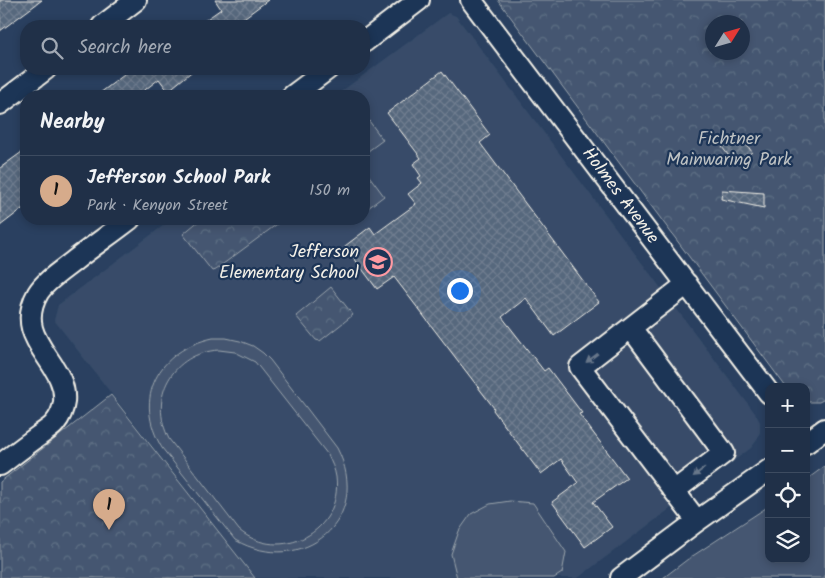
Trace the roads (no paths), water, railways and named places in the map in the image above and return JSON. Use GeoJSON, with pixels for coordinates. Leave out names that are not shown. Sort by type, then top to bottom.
{"type":"FeatureCollection","features":[{"type":"Feature","properties":{"kind":"street"},"geometry":{"type":"LineString","coordinates":[[110,20],[136,0]]}},
{"type":"Feature","properties":{"kind":"street"},"geometry":{"type":"LineString","coordinates":[[370,37],[419,0]]}},
{"type":"Feature","properties":{"kind":"street","name":"Holmes Avenue"},"geometry":{"type":"LineString","coordinates":[[471,0],[765,388]]}},
{"type":"Feature","properties":{"kind":"street"},"geometry":{"type":"LineString","coordinates":[[0,104],[38,75]]}},
{"type":"Feature","properties":{"kind":"street"},"geometry":{"type":"LineString","coordinates":[[300,90],[320,75]]}},
{"type":"Feature","properties":{"kind":"street"},"geometry":{"type":"LineString","coordinates":[[0,465],[55,423],[62,413],[64,390],[60,378],[40,349],[32,329],[33,305],[40,289],[56,274],[122,225]]}},
{"type":"Feature","properties":{"kind":"street"},"geometry":{"type":"LineString","coordinates":[[687,284],[580,367],[697,521]]}},
{"type":"Feature","properties":{"kind":"street"},"geometry":{"type":"LineString","coordinates":[[630,328],[724,452],[674,491]]}},
{"type":"Feature","properties":{"kind":"street"},"geometry":{"type":"LineString","coordinates":[[810,440],[825,429]]}},
{"type":"Feature","properties":{"kind":"street"},"geometry":{"type":"LineString","coordinates":[[621,578],[765,473]]}},
{"type":"Feature","properties":{"kind":"place","name":"Jefferson Elementary School"},"geometry":{"type":"Point","coordinates":[378,262]}},
{"type":"Feature","properties":{"kind":"place","name":"Jefferson School Park"},"geometry":{"type":"Point","coordinates":[109,530]}},
{"type":"Feature","properties":{"kind":"park label","name":"Fichtner Mainwaring Park"},"geometry":{"type":"Point","coordinates":[729,149]}}]}
